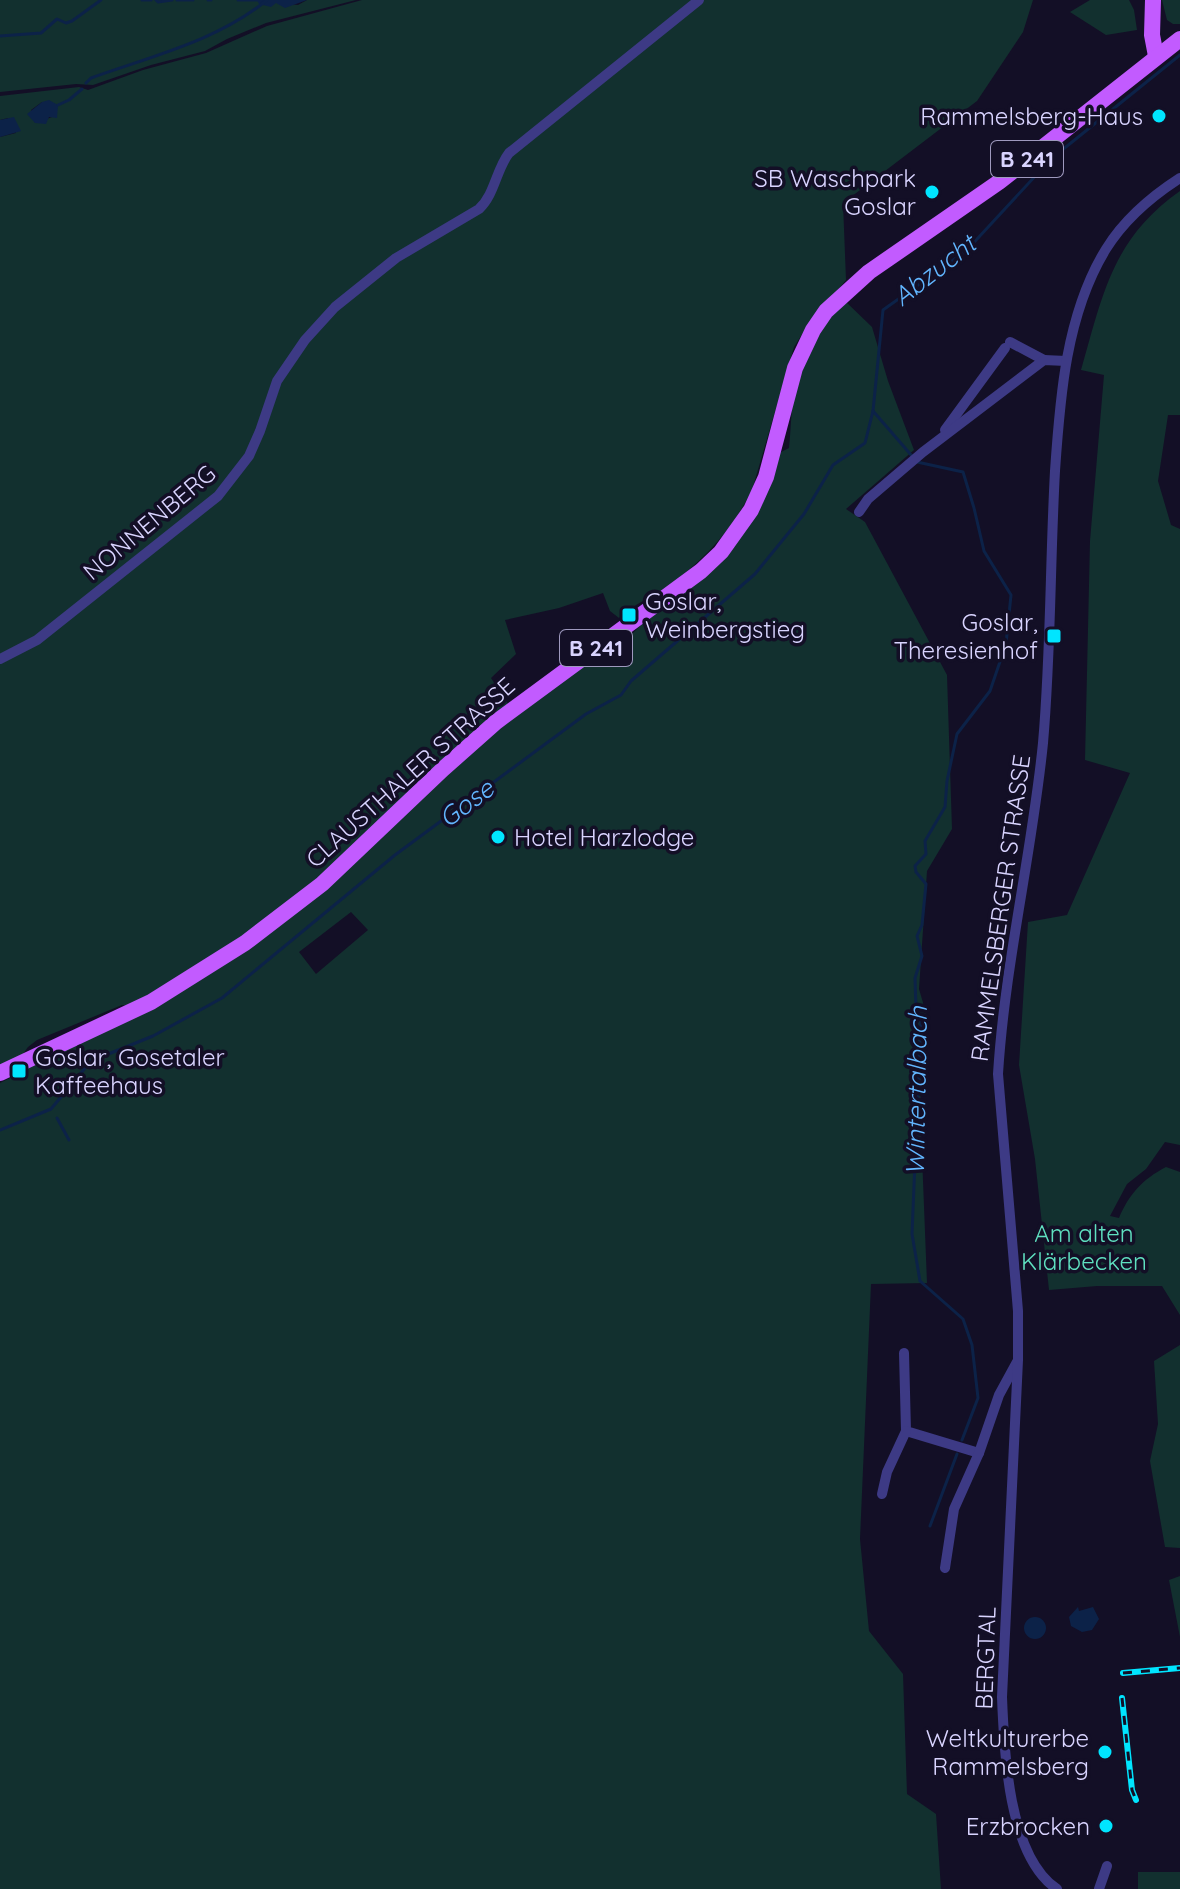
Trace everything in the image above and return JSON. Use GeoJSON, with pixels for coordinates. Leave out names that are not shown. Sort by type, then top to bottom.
{"type":"FeatureCollection","features":[{"type":"Feature","properties":{"kind":"main road"},"geometry":{"type":"LineString","coordinates":[[1155,13],[1180,33]]}},
{"type":"Feature","properties":{"kind":"main road"},"geometry":{"type":"LineString","coordinates":[[1155,13],[1152,35],[1160,53]]}},
{"type":"Feature","properties":{"kind":"main road","name":"CLAUSTHALER STRASSE"},"geometry":{"type":"LineString","coordinates":[[0,1073],[151,1002],[245,943],[322,884],[505,715],[701,571],[721,552],[755,501],[766,477],[795,368],[826,311],[869,272],[999,182],[1180,39]]}},
{"type":"Feature","properties":{"kind":"street","name":"NONNENBERG"},"geometry":{"type":"LineString","coordinates":[[0,659],[37,640],[218,496],[249,456],[277,381],[289,361],[335,307],[396,258],[479,209],[488,201],[502,162],[509,153],[699,0]]}},
{"type":"Feature","properties":{"kind":"street","name":"RAMMELSBERGER STRASSE"},"geometry":{"type":"LineString","coordinates":[[1009,1557],[1018,1311],[998,1074],[1013,939],[1037,801],[1043,739],[1061,382],[1090,280],[1107,248],[1144,205],[1180,178]]}},
{"type":"Feature","properties":{"kind":"street"},"geometry":{"type":"LineString","coordinates":[[937,441],[1007,345],[1044,360],[1066,361]]}},
{"type":"Feature","properties":{"kind":"street"},"geometry":{"type":"LineString","coordinates":[[859,512],[868,499],[923,452],[1044,360]]}},
{"type":"Feature","properties":{"kind":"street"},"geometry":{"type":"LineString","coordinates":[[882,1494],[887,1472],[906,1431],[904,1353]]}},
{"type":"Feature","properties":{"kind":"street"},"geometry":{"type":"LineString","coordinates":[[945,1568],[954,1509],[979,1453],[1009,1371],[1018,1360]]}},
{"type":"Feature","properties":{"kind":"street"},"geometry":{"type":"LineString","coordinates":[[906,1431],[979,1453]]}},
{"type":"Feature","properties":{"kind":"street","name":"BERGTAL"},"geometry":{"type":"LineString","coordinates":[[1009,1557],[1002,1697],[1003,1739],[1010,1791],[1030,1860],[1046,1882],[1057,1889]]}},
{"type":"Feature","properties":{"kind":"street"},"geometry":{"type":"LineString","coordinates":[[1099,1889],[1107,1866]]}},
{"type":"Feature","properties":{"kind":"green space"},"geometry":{"type":"Polygon","coordinates":[[[0,0],[257,0],[298,5],[307,0],[356,0],[266,23],[205,51],[93,85],[0,92],[0,0]]]}},
{"type":"Feature","properties":{"kind":"green space"},"geometry":{"type":"Polygon","coordinates":[[[362,0],[1033,0],[1023,32],[977,101],[843,203],[846,280],[794,347],[752,490],[726,532],[704,556],[619,618],[610,611],[603,593],[559,608],[505,620],[516,654],[491,678],[508,704],[382,822],[275,916],[130,1006],[122,1005],[37,1040],[20,1058],[0,1067],[0,137],[16,133],[8,118],[0,120],[0,96],[79,87],[88,90],[143,70],[206,53],[267,26],[362,0]],[[42,102],[31,110],[35,123],[52,117],[42,102]]]}},
{"type":"Feature","properties":{"kind":"green space"},"geometry":{"type":"Polygon","coordinates":[[[1090,0],[1129,0],[1137,30],[1106,35],[1070,12],[1090,0]]]}},
{"type":"Feature","properties":{"kind":"green space"},"geometry":{"type":"Polygon","coordinates":[[[1162,0],[1180,0],[1180,24],[1167,20],[1162,0]]]}},
{"type":"Feature","properties":{"kind":"green space","name":"Am alten Klärbecken"},"geometry":{"type":"Polygon","coordinates":[[[1180,191],[1180,415],[1168,415],[1158,481],[1171,525],[1180,529],[1180,1145],[1165,1142],[1146,1169],[1127,1184],[1110,1216],[1119,1218],[1132,1194],[1158,1172],[1166,1167],[1180,1172],[1180,1315],[1162,1286],[1049,1290],[1035,1159],[1019,1065],[1028,922],[1067,915],[1130,773],[1085,760],[1090,541],[1104,375],[1081,370],[1113,270],[1139,229],[1157,209],[1180,191]]]}},
{"type":"Feature","properties":{"kind":"green space"},"geometry":{"type":"Polygon","coordinates":[[[844,300],[872,327],[914,450],[846,509],[865,522],[947,675],[952,829],[927,871],[919,989],[926,1013],[920,1104],[927,1283],[871,1284],[860,1539],[869,1631],[903,1674],[907,1794],[936,1814],[941,1889],[0,1889],[0,1083],[33,1062],[212,971],[445,773],[575,669],[595,661],[630,636],[703,576],[777,454],[789,448],[793,399],[802,367],[821,331],[844,300]],[[351,912],[299,952],[316,974],[368,930],[351,912]]]}},
{"type":"Feature","properties":{"kind":"green space"},"geometry":{"type":"Polygon","coordinates":[[[1180,1345],[1180,1548],[1165,1547],[1150,1461],[1158,1424],[1154,1361],[1180,1345]]]}},
{"type":"Feature","properties":{"kind":"green space"},"geometry":{"type":"Polygon","coordinates":[[[1180,1576],[1180,1637],[1169,1580],[1180,1576]]]}},
{"type":"Feature","properties":{"kind":"green space"},"geometry":{"type":"Polygon","coordinates":[[[1138,1872],[1180,1872],[1180,1889],[1138,1889],[1138,1872]]]}},
{"type":"Feature","properties":{"kind":"water"},"geometry":{"type":"Polygon","coordinates":[[[257,0],[307,0],[285,8],[276,3],[271,7],[259,4],[257,0]]]}},
{"type":"Feature","properties":{"kind":"water"},"geometry":{"type":"Polygon","coordinates":[[[49,100],[58,105],[57,118],[49,117],[46,124],[35,123],[27,114],[49,100]]]}},
{"type":"Feature","properties":{"kind":"water"},"geometry":{"type":"Polygon","coordinates":[[[14,117],[21,131],[0,137],[0,120],[14,117]]]}},
{"type":"Feature","properties":{"kind":"water"},"geometry":{"type":"Polygon","coordinates":[[[1078,1607],[1079,1611],[1093,1607],[1099,1619],[1092,1630],[1082,1632],[1071,1626],[1069,1617],[1078,1607]]]}},
{"type":"Feature","properties":{"kind":"water"},"geometry":{"type":"Polygon","coordinates":[[[1035,1617],[1043,1620],[1046,1628],[1043,1636],[1035,1639],[1027,1636],[1024,1628],[1027,1620],[1035,1617]]]}},
{"type":"Feature","properties":{"kind":"waterway"},"geometry":{"type":"LineString","coordinates":[[0,36],[41,33],[57,19],[66,23],[72,21],[101,0]]}},
{"type":"Feature","properties":{"kind":"waterway"},"geometry":{"type":"LineString","coordinates":[[142,0],[151,0]]}},
{"type":"Feature","properties":{"kind":"waterway"},"geometry":{"type":"LineString","coordinates":[[156,0],[172,0]]}},
{"type":"Feature","properties":{"kind":"waterway"},"geometry":{"type":"LineString","coordinates":[[177,0],[193,0]]}},
{"type":"Feature","properties":{"kind":"waterway"},"geometry":{"type":"LineString","coordinates":[[238,0],[261,0]]}},
{"type":"Feature","properties":{"kind":"waterway"},"geometry":{"type":"LineString","coordinates":[[86,83],[91,78],[205,37],[267,0]]}},
{"type":"Feature","properties":{"kind":"waterway","name":"Abzucht"},"geometry":{"type":"LineString","coordinates":[[912,456],[873,411],[883,310],[966,251],[1051,159],[1180,55]]}},
{"type":"Feature","properties":{"kind":"waterway"},"geometry":{"type":"LineString","coordinates":[[58,105],[82,89]]}},
{"type":"Feature","properties":{"kind":"waterway","name":"Gose"},"geometry":{"type":"LineString","coordinates":[[0,1130],[51,1109],[91,1061],[153,1036],[222,998],[395,855],[586,714],[621,695],[631,681],[755,574],[804,514],[833,465],[865,443],[873,411]]}},
{"type":"Feature","properties":{"kind":"waterway","name":"Wintertalbach"},"geometry":{"type":"LineString","coordinates":[[917,462],[963,472],[984,551],[1011,595],[1006,644],[990,691],[957,734],[945,807],[925,841],[926,854],[915,866],[926,884],[922,925],[917,936],[922,956],[915,978],[916,1010],[921,1018],[912,1234],[920,1281],[963,1319],[972,1345],[978,1398],[962,1440]]}},
{"type":"Feature","properties":{"kind":"waterway"},"geometry":{"type":"LineString","coordinates":[[57,1118],[69,1140]]}},
{"type":"Feature","properties":{"kind":"waterway","name":"Wintertalbach"},"geometry":{"type":"LineString","coordinates":[[930,1526],[957,1454]]}},
{"type":"Feature","properties":{"kind":"railway"},"geometry":{"type":"LineString","coordinates":[[1123,1673],[1180,1668]]}},
{"type":"Feature","properties":{"kind":"railway"},"geometry":{"type":"LineString","coordinates":[[1122,1698],[1132,1790],[1136,1800]]}},
{"type":"Feature","properties":{"kind":"place","name":"Rammelsberg-Haus"},"geometry":{"type":"Point","coordinates":[1159,116]}},
{"type":"Feature","properties":{"kind":"place","name":"SB Waschpark Goslar"},"geometry":{"type":"Point","coordinates":[932,192]}},
{"type":"Feature","properties":{"kind":"place","name":"Goslar, Weinbergstieg"},"geometry":{"type":"Point","coordinates":[629,615]}},
{"type":"Feature","properties":{"kind":"place","name":"Goslar, Theresienhof"},"geometry":{"type":"Point","coordinates":[1054,636]}},
{"type":"Feature","properties":{"kind":"place","name":"Hotel Harzlodge"},"geometry":{"type":"Point","coordinates":[498,837]}},
{"type":"Feature","properties":{"kind":"place","name":"Goslar, Gosetaler Kaffeehaus"},"geometry":{"type":"Point","coordinates":[19,1071]}},
{"type":"Feature","properties":{"kind":"place","name":"Weltkulturerbe Rammelsberg"},"geometry":{"type":"Point","coordinates":[1105,1752]}},
{"type":"Feature","properties":{"kind":"place","name":"Erzbrocken"},"geometry":{"type":"Point","coordinates":[1106,1826]}}]}
